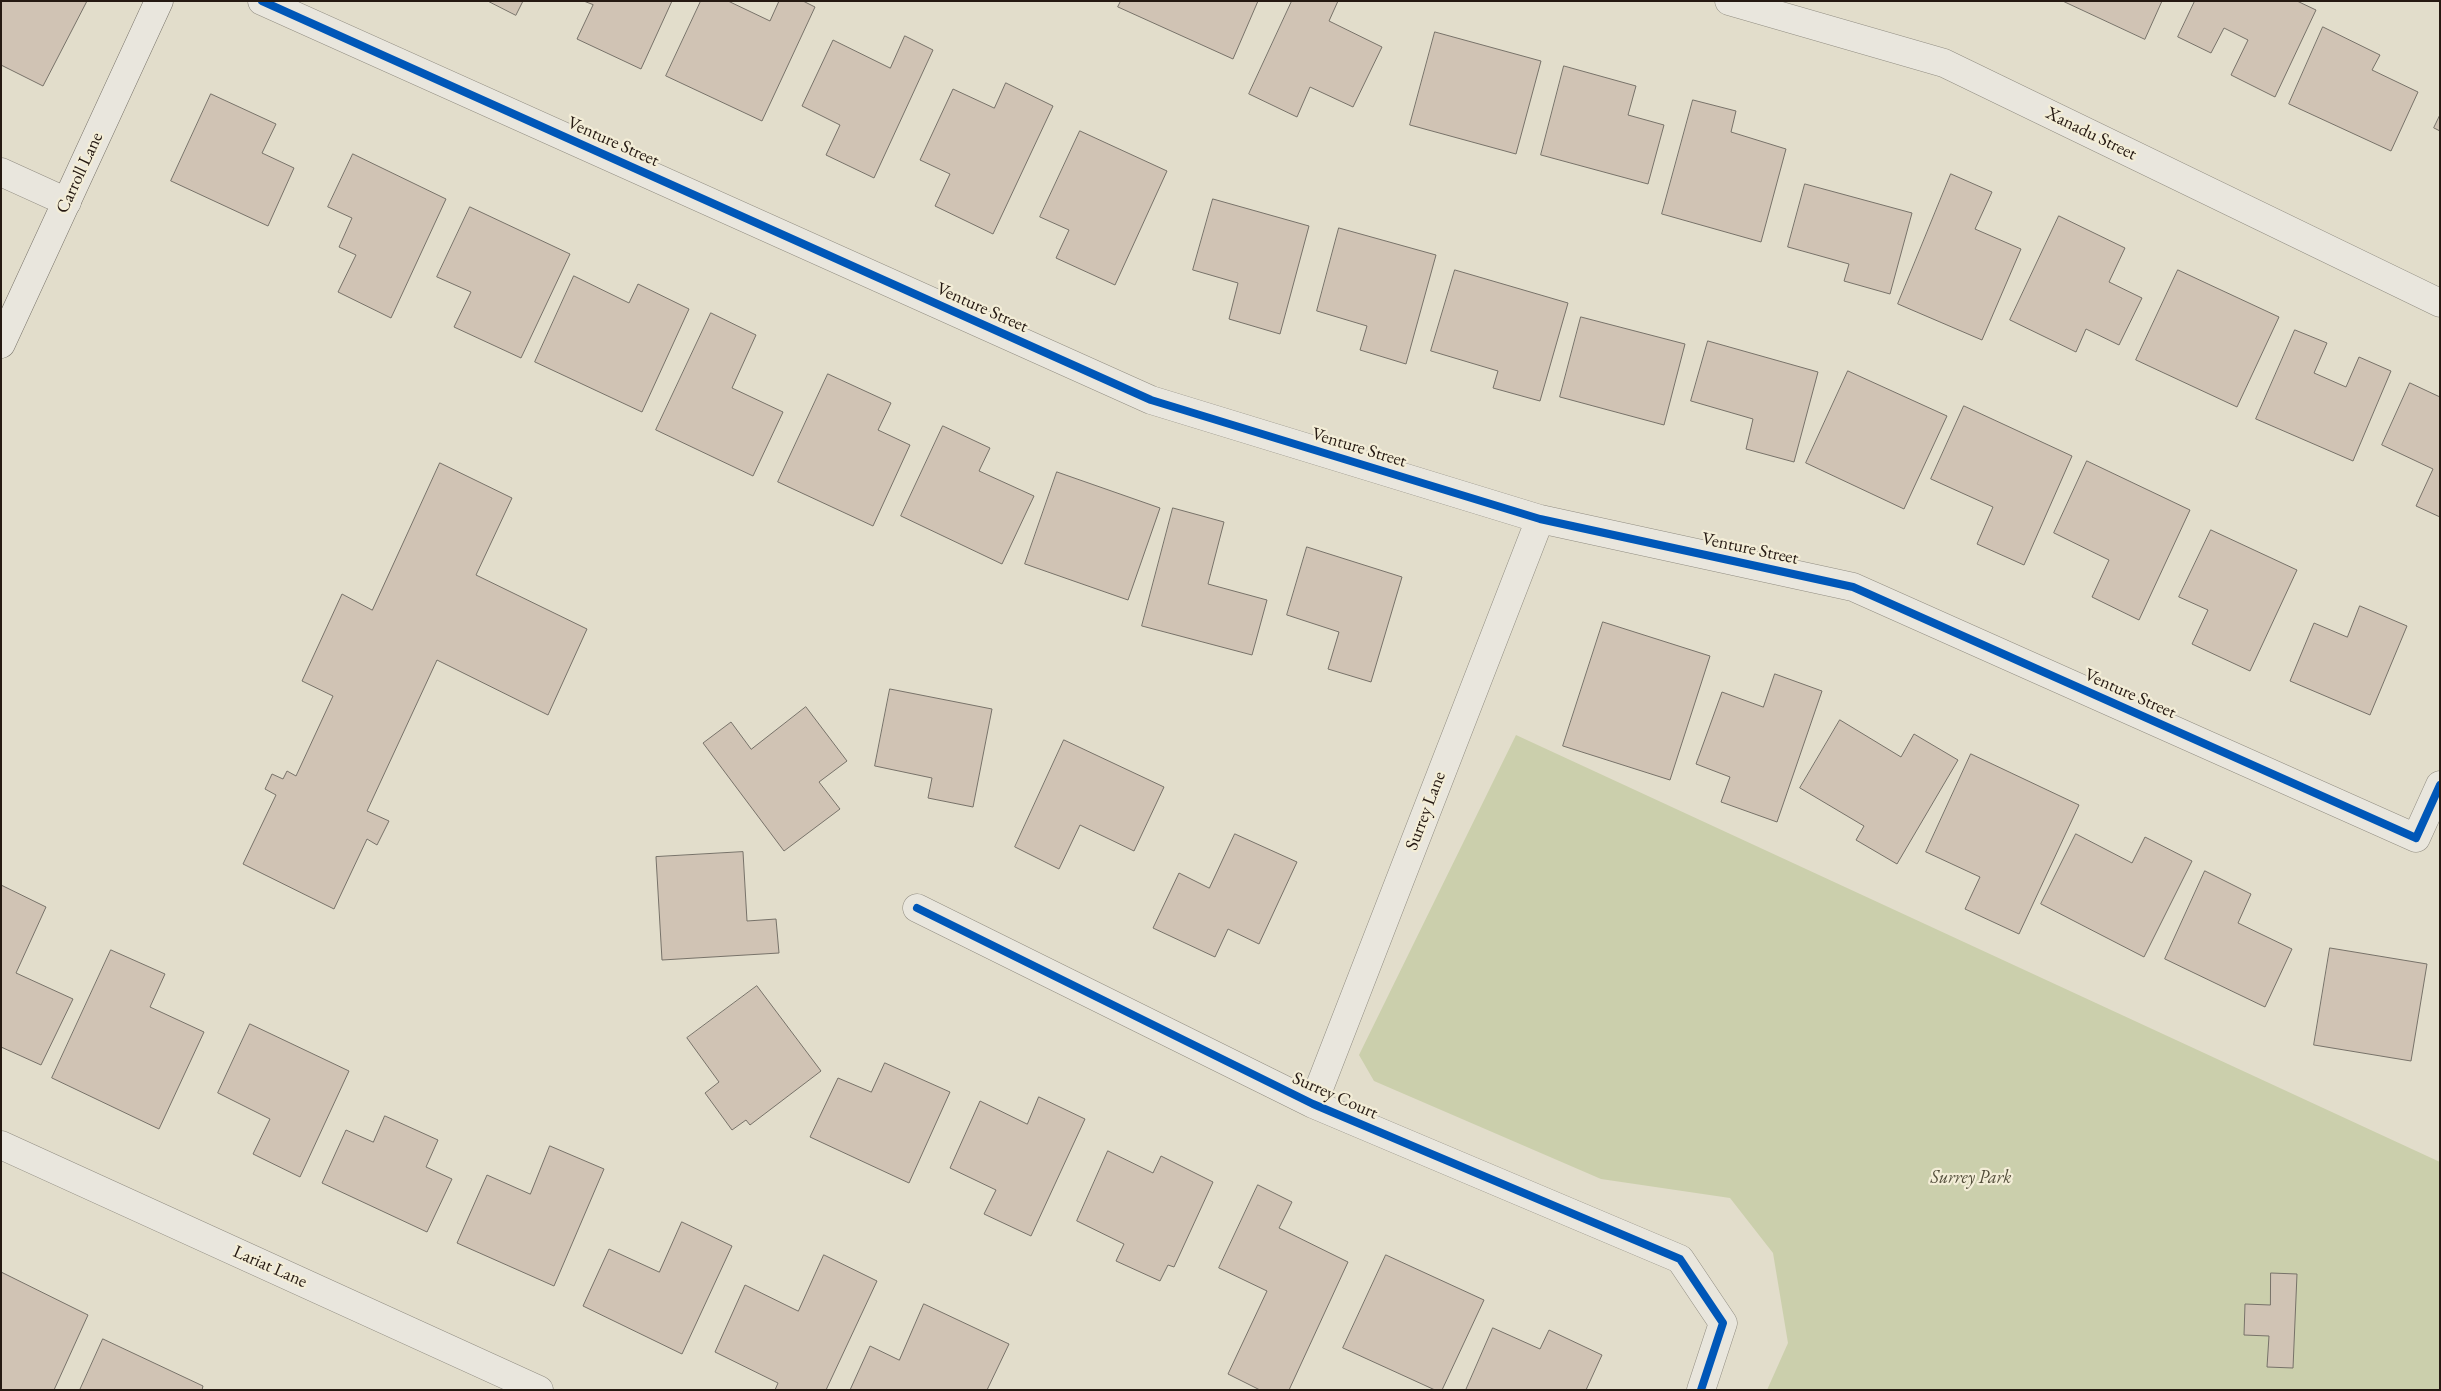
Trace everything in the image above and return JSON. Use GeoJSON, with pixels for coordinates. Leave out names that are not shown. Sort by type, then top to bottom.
{"type":"FeatureCollection","features":[{"type":"Feature","properties":{"kind":"street","name":"Carroll Lane"},"geometry":{"type":"LineString","coordinates":[[1,344],[159,1]]}},
{"type":"Feature","properties":{"kind":"street","name":"Venture Street"},"geometry":{"type":"LineString","coordinates":[[262,1],[1151,400],[1540,519],[1853,587],[2416,838],[2440,785]]}},
{"type":"Feature","properties":{"kind":"street","name":"Xanadu Street"},"geometry":{"type":"LineString","coordinates":[[1729,1],[1944,63],[2440,303]]}},
{"type":"Feature","properties":{"kind":"street"},"geometry":{"type":"LineString","coordinates":[[1,172],[66,202]]}},
{"type":"Feature","properties":{"kind":"street","name":"Surrey Lane"},"geometry":{"type":"LineString","coordinates":[[1313,1104],[1540,519]]}},
{"type":"Feature","properties":{"kind":"street","name":"Surrey Court"},"geometry":{"type":"LineString","coordinates":[[917,908],[1313,1104],[1680,1259],[1723,1323],[1701,1390]]}},
{"type":"Feature","properties":{"kind":"street","name":"Lariat Lane"},"geometry":{"type":"LineString","coordinates":[[1,1145],[539,1390]]}},
{"type":"Feature","properties":{"kind":"green space","name":"Surrey Park"},"geometry":{"type":"Polygon","coordinates":[[[1516,735],[2440,1162],[2440,1390],[1767,1390],[1788,1343],[1773,1253],[1730,1198],[1601,1179],[1374,1081],[1359,1055],[1516,735]]]}},
{"type":"Feature","properties":{"kind":"building"},"geometry":{"type":"Polygon","coordinates":[[[1,1],[87,1],[43,86],[1,65],[1,1]]]}},
{"type":"Feature","properties":{"kind":"building"},"geometry":{"type":"Polygon","coordinates":[[[488,1],[523,1],[516,15],[488,1]]]}},
{"type":"Feature","properties":{"kind":"building"},"geometry":{"type":"Polygon","coordinates":[[[584,1],[672,1],[641,69],[577,39],[593,5],[584,1]]]}},
{"type":"Feature","properties":{"kind":"building"},"geometry":{"type":"Polygon","coordinates":[[[701,1],[728,1],[770,21],[779,1],[803,1],[815,7],[762,121],[666,76],[701,1]]]}},
{"type":"Feature","properties":{"kind":"building"},"geometry":{"type":"Polygon","coordinates":[[[1121,1],[1258,1],[1233,59],[1118,7],[1121,1]]]}},
{"type":"Feature","properties":{"kind":"building"},"geometry":{"type":"Polygon","coordinates":[[[1292,1],[1338,1],[1329,21],[1382,47],[1353,107],[1310,87],[1297,117],[1249,94],[1292,1]]]}},
{"type":"Feature","properties":{"kind":"building"},"geometry":{"type":"Polygon","coordinates":[[[2063,1],[2162,1],[2145,39],[2063,1]]]}},
{"type":"Feature","properties":{"kind":"building"},"geometry":{"type":"Polygon","coordinates":[[[2195,1],[2297,1],[2316,10],[2275,97],[2231,75],[2248,40],[2224,28],[2211,53],[2178,37],[2195,1]]]}},
{"type":"Feature","properties":{"kind":"building"},"geometry":{"type":"Polygon","coordinates":[[[2323,27],[2380,55],[2372,70],[2418,92],[2391,151],[2289,104],[2323,27]]]}},
{"type":"Feature","properties":{"kind":"building"},"geometry":{"type":"Polygon","coordinates":[[[1435,32],[1541,61],[1516,154],[1410,125],[1435,32]]]}},
{"type":"Feature","properties":{"kind":"building"},"geometry":{"type":"Polygon","coordinates":[[[905,36],[933,50],[874,178],[826,155],[840,125],[802,106],[833,40],[890,68],[905,36]]]}},
{"type":"Feature","properties":{"kind":"building"},"geometry":{"type":"Polygon","coordinates":[[[1564,66],[1636,86],[1628,115],[1664,125],[1648,184],[1541,155],[1564,66]]]}},
{"type":"Feature","properties":{"kind":"building"},"geometry":{"type":"Polygon","coordinates":[[[1006,83],[1053,106],[993,234],[935,206],[950,174],[920,160],[953,89],[994,108],[1006,83]]]}},
{"type":"Feature","properties":{"kind":"building"},"geometry":{"type":"Polygon","coordinates":[[[211,94],[276,124],[262,153],[294,168],[268,226],[171,181],[211,94]]]}},
{"type":"Feature","properties":{"kind":"building"},"geometry":{"type":"Polygon","coordinates":[[[1693,100],[1736,111],[1731,132],[1786,149],[1761,242],[1662,214],[1693,100]]]}},
{"type":"Feature","properties":{"kind":"building"},"geometry":{"type":"Polygon","coordinates":[[[2440,115],[2440,131],[2434,128],[2440,115]]]}},
{"type":"Feature","properties":{"kind":"building"},"geometry":{"type":"Polygon","coordinates":[[[1080,131],[1167,171],[1115,285],[1056,258],[1069,230],[1040,217],[1080,131]]]}},
{"type":"Feature","properties":{"kind":"building"},"geometry":{"type":"Polygon","coordinates":[[[353,154],[446,199],[391,318],[338,292],[356,255],[339,247],[352,218],[328,207],[353,154]]]}},
{"type":"Feature","properties":{"kind":"building"},"geometry":{"type":"Polygon","coordinates":[[[1951,174],[1992,192],[1975,229],[2021,249],[1982,340],[1898,304],[1951,174]]]}},
{"type":"Feature","properties":{"kind":"building"},"geometry":{"type":"Polygon","coordinates":[[[1805,184],[1912,213],[1890,294],[1844,281],[1849,264],[1788,247],[1805,184]]]}},
{"type":"Feature","properties":{"kind":"building"},"geometry":{"type":"Polygon","coordinates":[[[1213,199],[1309,226],[1280,334],[1229,319],[1238,283],[1193,270],[1213,199]]]}},
{"type":"Feature","properties":{"kind":"building"},"geometry":{"type":"Polygon","coordinates":[[[470,207],[570,254],[521,358],[454,327],[471,292],[437,277],[470,207]]]}},
{"type":"Feature","properties":{"kind":"building"},"geometry":{"type":"Polygon","coordinates":[[[2059,216],[2125,248],[2109,282],[2142,298],[2119,345],[2086,329],[2076,352],[2010,320],[2059,216]]]}},
{"type":"Feature","properties":{"kind":"building"},"geometry":{"type":"Polygon","coordinates":[[[1339,228],[1436,255],[1406,364],[1360,350],[1367,326],[1317,311],[1339,228]]]}},
{"type":"Feature","properties":{"kind":"building"},"geometry":{"type":"Polygon","coordinates":[[[1455,270],[1568,303],[1540,401],[1493,388],[1498,371],[1431,351],[1455,270]]]}},
{"type":"Feature","properties":{"kind":"building"},"geometry":{"type":"Polygon","coordinates":[[[2178,270],[2279,317],[2237,407],[2136,360],[2178,270]]]}},
{"type":"Feature","properties":{"kind":"building"},"geometry":{"type":"Polygon","coordinates":[[[574,276],[629,303],[638,284],[689,309],[642,412],[535,362],[574,276]]]}},
{"type":"Feature","properties":{"kind":"building"},"geometry":{"type":"Polygon","coordinates":[[[711,313],[756,335],[732,388],[783,412],[753,476],[656,430],[711,313]]]}},
{"type":"Feature","properties":{"kind":"building"},"geometry":{"type":"Polygon","coordinates":[[[1581,317],[1685,344],[1664,425],[1560,397],[1581,317]]]}},
{"type":"Feature","properties":{"kind":"building"},"geometry":{"type":"Polygon","coordinates":[[[2295,330],[2327,343],[2314,373],[2346,387],[2359,357],[2391,371],[2353,461],[2256,419],[2295,330]]]}},
{"type":"Feature","properties":{"kind":"building"},"geometry":{"type":"Polygon","coordinates":[[[1708,341],[1818,372],[1794,462],[1746,449],[1753,419],[1691,401],[1708,341]]]}},
{"type":"Feature","properties":{"kind":"building"},"geometry":{"type":"Polygon","coordinates":[[[1848,371],[1947,416],[1904,509],[1806,463],[1848,371]]]}},
{"type":"Feature","properties":{"kind":"building"},"geometry":{"type":"Polygon","coordinates":[[[828,374],[891,403],[878,430],[910,445],[873,526],[778,482],[828,374]]]}},
{"type":"Feature","properties":{"kind":"building"},"geometry":{"type":"Polygon","coordinates":[[[2410,383],[2440,397],[2440,517],[2416,506],[2433,469],[2382,445],[2410,383]]]}},
{"type":"Feature","properties":{"kind":"building"},"geometry":{"type":"Polygon","coordinates":[[[1964,406],[2072,456],[2024,565],[1977,544],[1993,507],[1931,479],[1964,406]]]}},
{"type":"Feature","properties":{"kind":"building"},"geometry":{"type":"Polygon","coordinates":[[[943,426],[990,448],[979,471],[1034,496],[1002,564],[901,516],[943,426]]]}},
{"type":"Feature","properties":{"kind":"building"},"geometry":{"type":"Polygon","coordinates":[[[2087,461],[2190,510],[2139,620],[2092,597],[2109,560],[2054,533],[2087,461]]]}},
{"type":"Feature","properties":{"kind":"building"},"geometry":{"type":"Polygon","coordinates":[[[440,463],[512,498],[476,575],[587,629],[548,715],[437,660],[367,811],[389,821],[377,845],[367,839],[334,909],[243,864],[276,795],[265,789],[272,774],[283,779],[287,771],[296,776],[333,696],[302,681],[342,594],[372,610],[440,463]]]}},
{"type":"Feature","properties":{"kind":"building"},"geometry":{"type":"Polygon","coordinates":[[[1057,472],[1160,508],[1128,600],[1025,564],[1057,472]]]}},
{"type":"Feature","properties":{"kind":"building"},"geometry":{"type":"Polygon","coordinates":[[[1173,508],[1224,522],[1208,584],[1267,600],[1252,655],[1142,626],[1173,508]]]}},
{"type":"Feature","properties":{"kind":"building"},"geometry":{"type":"Polygon","coordinates":[[[2211,530],[2297,570],[2250,671],[2192,644],[2208,610],[2179,597],[2211,530]]]}},
{"type":"Feature","properties":{"kind":"building"},"geometry":{"type":"Polygon","coordinates":[[[1307,547],[1402,577],[1371,682],[1328,669],[1339,632],[1287,615],[1307,547]]]}},
{"type":"Feature","properties":{"kind":"building"},"geometry":{"type":"Polygon","coordinates":[[[2360,606],[2407,626],[2370,715],[2290,681],[2314,623],[2347,637],[2360,606]]]}},
{"type":"Feature","properties":{"kind":"building"},"geometry":{"type":"Polygon","coordinates":[[[1603,622],[1710,656],[1670,780],[1563,746],[1603,622]]]}},
{"type":"Feature","properties":{"kind":"building"},"geometry":{"type":"Polygon","coordinates":[[[1775,674],[1822,691],[1777,822],[1721,802],[1730,777],[1696,764],[1722,692],[1763,707],[1775,674]]]}},
{"type":"Feature","properties":{"kind":"building"},"geometry":{"type":"Polygon","coordinates":[[[890,689],[992,709],[973,807],[928,798],[932,778],[875,766],[890,689]]]}},
{"type":"Feature","properties":{"kind":"building"},"geometry":{"type":"Polygon","coordinates":[[[806,707],[847,761],[819,782],[840,809],[784,851],[703,743],[731,722],[751,749],[806,707]]]}},
{"type":"Feature","properties":{"kind":"building"},"geometry":{"type":"Polygon","coordinates":[[[1840,720],[1901,757],[1914,734],[1958,760],[1897,864],[1856,840],[1864,826],[1800,788],[1840,720]]]}},
{"type":"Feature","properties":{"kind":"building"},"geometry":{"type":"Polygon","coordinates":[[[1064,740],[1164,787],[1134,851],[1080,825],[1059,869],[1015,847],[1064,740]]]}},
{"type":"Feature","properties":{"kind":"building"},"geometry":{"type":"Polygon","coordinates":[[[1971,754],[2079,805],[2019,934],[1965,909],[1980,877],[1926,852],[1971,754]]]}},
{"type":"Feature","properties":{"kind":"building"},"geometry":{"type":"Polygon","coordinates":[[[1235,834],[1297,862],[1259,944],[1228,929],[1215,957],[1153,928],[1179,873],[1209,888],[1235,834]]]}},
{"type":"Feature","properties":{"kind":"building"},"geometry":{"type":"Polygon","coordinates":[[[2076,834],[2132,863],[2145,837],[2192,861],[2144,957],[2041,904],[2076,834]]]}},
{"type":"Feature","properties":{"kind":"building"},"geometry":{"type":"Polygon","coordinates":[[[743,852],[747,921],[776,919],[779,953],[662,960],[656,857],[743,852]]]}},
{"type":"Feature","properties":{"kind":"building"},"geometry":{"type":"Polygon","coordinates":[[[2205,871],[2251,894],[2238,923],[2292,949],[2265,1007],[2165,959],[2205,871]]]}},
{"type":"Feature","properties":{"kind":"building"},"geometry":{"type":"Polygon","coordinates":[[[1,885],[46,907],[16,973],[73,999],[41,1065],[1,1047],[1,885]]]}},
{"type":"Feature","properties":{"kind":"building"},"geometry":{"type":"Polygon","coordinates":[[[2330,948],[2427,964],[2411,1061],[2314,1045],[2330,948]]]}},
{"type":"Feature","properties":{"kind":"building"},"geometry":{"type":"Polygon","coordinates":[[[111,950],[165,974],[150,1007],[204,1032],[159,1129],[52,1078],[111,950]]]}},
{"type":"Feature","properties":{"kind":"building"},"geometry":{"type":"Polygon","coordinates":[[[757,986],[821,1071],[750,1125],[746,1120],[732,1130],[705,1093],[719,1082],[687,1038],[757,986]]]}},
{"type":"Feature","properties":{"kind":"building"},"geometry":{"type":"Polygon","coordinates":[[[250,1024],[349,1071],[300,1177],[253,1154],[270,1119],[218,1093],[250,1024]]]}},
{"type":"Feature","properties":{"kind":"building"},"geometry":{"type":"Polygon","coordinates":[[[885,1063],[950,1092],[909,1183],[810,1137],[838,1078],[871,1092],[885,1063]]]}},
{"type":"Feature","properties":{"kind":"building"},"geometry":{"type":"Polygon","coordinates":[[[1039,1097],[1085,1119],[1031,1236],[984,1214],[996,1190],[950,1168],[980,1101],[1027,1124],[1039,1097]]]}},
{"type":"Feature","properties":{"kind":"building"},"geometry":{"type":"Polygon","coordinates":[[[385,1116],[438,1140],[426,1167],[452,1179],[427,1232],[322,1183],[346,1130],[373,1142],[385,1116]]]}},
{"type":"Feature","properties":{"kind":"building"},"geometry":{"type":"Polygon","coordinates":[[[550,1146],[604,1169],[554,1286],[457,1243],[487,1175],[530,1194],[550,1146]]]}},
{"type":"Feature","properties":{"kind":"building"},"geometry":{"type":"Polygon","coordinates":[[[1108,1151],[1153,1173],[1161,1156],[1213,1182],[1174,1267],[1168,1265],[1160,1281],[1116,1261],[1124,1244],[1077,1221],[1108,1151]]]}},
{"type":"Feature","properties":{"kind":"building"},"geometry":{"type":"Polygon","coordinates":[[[1258,1185],[1292,1202],[1279,1228],[1348,1262],[1289,1390],[1260,1390],[1228,1374],[1267,1291],[1219,1268],[1258,1185]]]}},
{"type":"Feature","properties":{"kind":"building"},"geometry":{"type":"Polygon","coordinates":[[[682,1222],[732,1246],[682,1354],[583,1306],[609,1249],[659,1272],[682,1222]]]}},
{"type":"Feature","properties":{"kind":"building"},"geometry":{"type":"Polygon","coordinates":[[[824,1255],[877,1281],[826,1390],[775,1390],[778,1383],[715,1352],[745,1285],[798,1311],[824,1255]]]}},
{"type":"Feature","properties":{"kind":"building"},"geometry":{"type":"Polygon","coordinates":[[[1386,1255],[1484,1300],[1442,1390],[1435,1390],[1343,1348],[1386,1255]]]}},
{"type":"Feature","properties":{"kind":"building"},"geometry":{"type":"Polygon","coordinates":[[[1,1272],[88,1315],[54,1390],[1,1390],[1,1272]]]}},
{"type":"Feature","properties":{"kind":"building"},"geometry":{"type":"Polygon","coordinates":[[[2271,1273],[2297,1274],[2293,1368],[2267,1367],[2269,1336],[2244,1335],[2245,1304],[2270,1305],[2271,1273]]]}},
{"type":"Feature","properties":{"kind":"building"},"geometry":{"type":"Polygon","coordinates":[[[924,1304],[1009,1344],[987,1390],[850,1390],[870,1346],[899,1360],[924,1304]]]}},
{"type":"Feature","properties":{"kind":"building"},"geometry":{"type":"Polygon","coordinates":[[[1493,1328],[1540,1349],[1549,1330],[1602,1355],[1586,1390],[1466,1390],[1493,1328]]]}},
{"type":"Feature","properties":{"kind":"building"},"geometry":{"type":"Polygon","coordinates":[[[103,1339],[203,1386],[202,1390],[80,1390],[103,1339]]]}},
{"type":"Feature","properties":{"kind":"cycle path"},"geometry":{"type":"LineString","coordinates":[[262,1],[1151,400],[1540,519],[1853,587],[2416,838],[2440,785]]}},
{"type":"Feature","properties":{"kind":"cycle path"},"geometry":{"type":"LineString","coordinates":[[917,908],[1313,1104],[1680,1259],[1723,1323],[1701,1390]]}}]}
